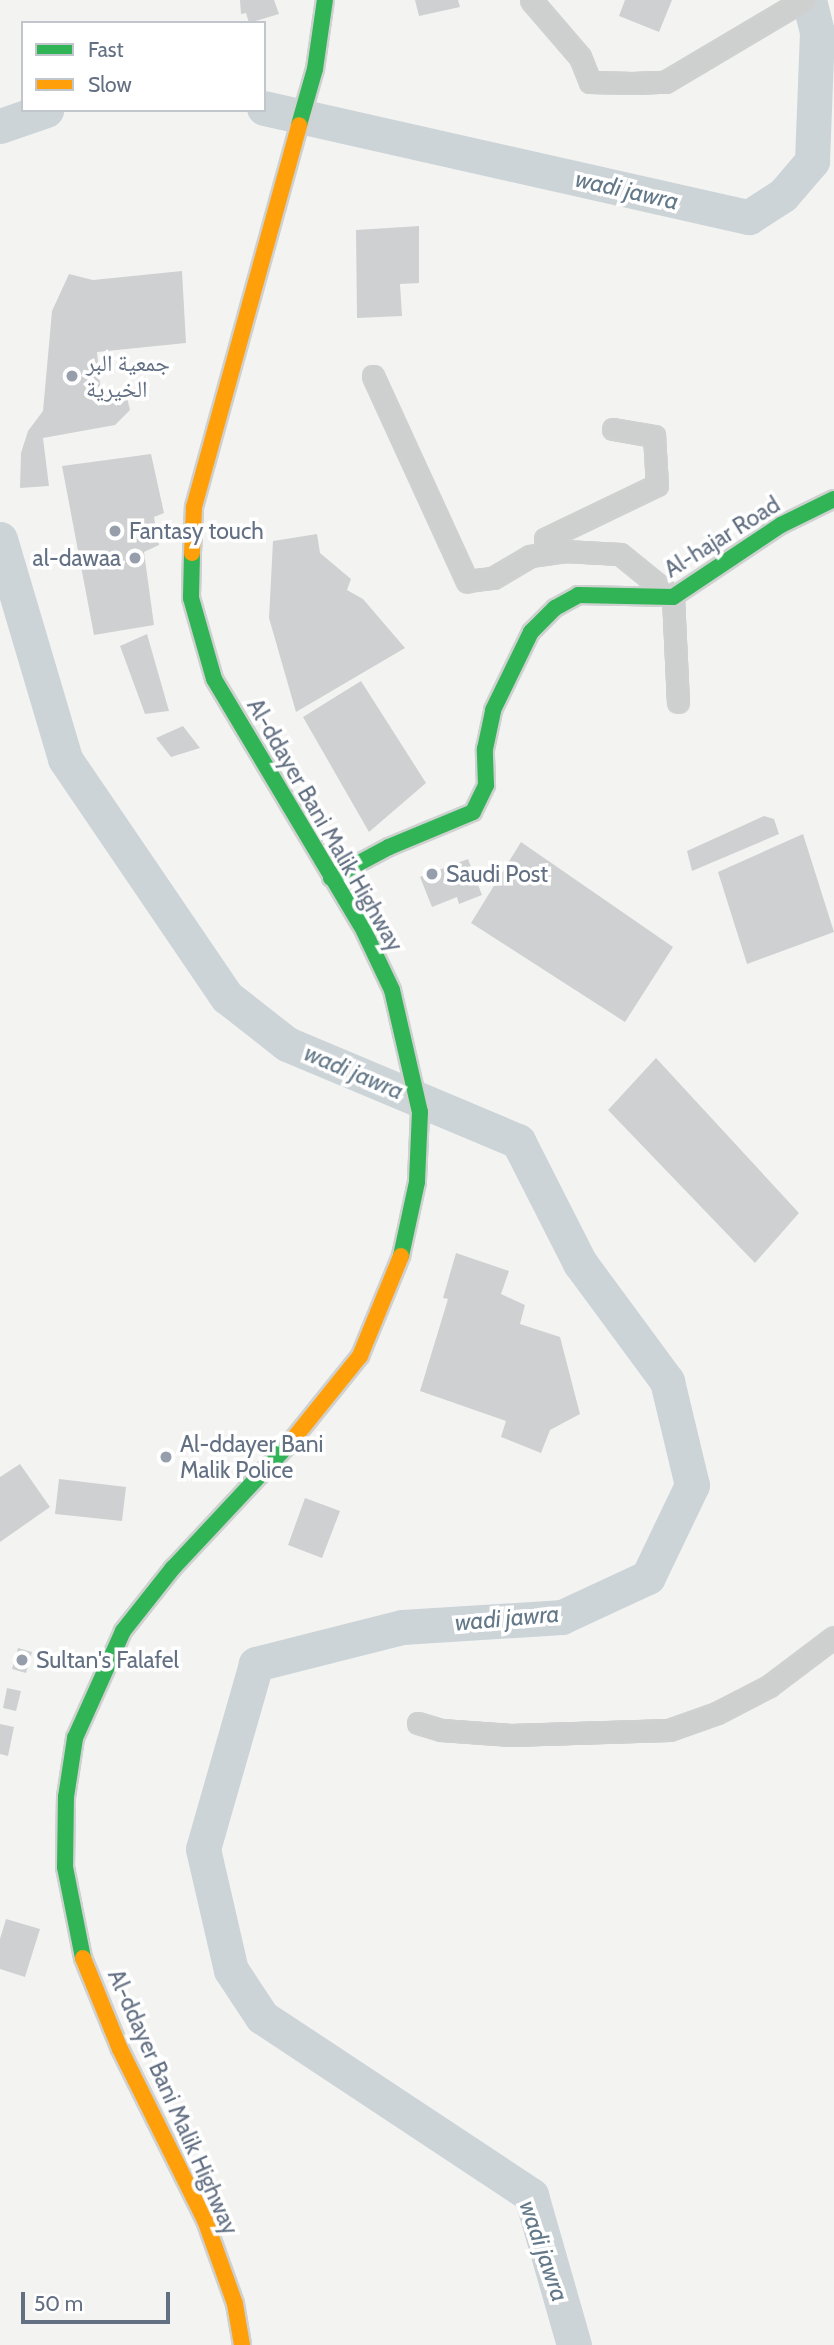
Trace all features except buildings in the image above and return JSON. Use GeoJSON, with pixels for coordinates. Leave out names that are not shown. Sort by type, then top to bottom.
{"type":"FeatureCollection","features":[{"type":"Feature","properties":{"kind":"main road","name":"Al-ddayer Bani Malik Highway"},"geometry":{"type":"LineString","coordinates":[[242,2345],[235,2304],[205,2220],[120,2049],[81,1953],[65,1867],[66,1797],[75,1738],[123,1631],[173,1568],[322,1408],[360,1356],[398,1272],[417,1182],[420,1112],[392,990],[364,931],[214,679],[191,598],[194,507],[212,429],[268,250],[315,69],[325,0]]}},
{"type":"Feature","properties":{"kind":"main road","name":"Al-hajar Road"},"geometry":{"type":"LineString","coordinates":[[331,878],[389,846],[446,827],[473,812],[486,785],[485,749],[493,710],[531,632],[555,608],[578,595],[673,597],[781,525],[834,499]]}},
{"type":"Feature","properties":{"kind":"street"},"geometry":{"type":"LineString","coordinates":[[531,0],[580,57],[590,82],[632,83],[665,82],[803,0]]}},
{"type":"Feature","properties":{"kind":"street"},"geometry":{"type":"LineString","coordinates":[[373,376],[467,581],[493,578],[530,556],[564,551],[620,554],[673,597],[678,702]]}},
{"type":"Feature","properties":{"kind":"street"},"geometry":{"type":"LineString","coordinates":[[564,551],[545,539],[657,485],[654,436],[613,429]]}},
{"type":"Feature","properties":{"kind":"street"},"geometry":{"type":"LineString","coordinates":[[418,1723],[441,1730],[511,1735],[668,1730],[718,1713],[769,1686],[834,1637]]}},
{"type":"Feature","properties":{"kind":"waterway","name":"wadi jawra"},"geometry":{"type":"LineString","coordinates":[[266,108],[749,217],[783,195],[812,161],[817,32],[809,0]]}},
{"type":"Feature","properties":{"kind":"waterway","name":"wadi jawra"},"geometry":{"type":"LineString","coordinates":[[0,126],[40,112]]}},
{"type":"Feature","properties":{"kind":"waterway","name":"wadi jawra"},"geometry":{"type":"LineString","coordinates":[[0,539],[65,759],[227,997],[287,1044],[518,1141],[580,1263],[667,1381],[692,1485],[648,1577],[562,1617],[402,1627],[256,1664],[203,1849],[231,1970],[262,2017],[531,2195],[574,2345]]}},
{"type":"Feature","properties":{"kind":"traffic: fast"},"geometry":{"type":"LineString","coordinates":[[299,125],[315,69],[325,0]]}},
{"type":"Feature","properties":{"kind":"traffic: fast"},"geometry":{"type":"LineString","coordinates":[[331,878],[389,847],[473,812],[486,785],[485,749],[493,710],[531,632],[555,608],[578,595],[673,597],[781,525],[834,499]]}},
{"type":"Feature","properties":{"kind":"traffic: fast"},"geometry":{"type":"LineString","coordinates":[[192,553],[191,598],[214,679],[364,931],[392,990],[420,1112],[417,1182],[401,1256]]}},
{"type":"Feature","properties":{"kind":"traffic: fast"},"geometry":{"type":"LineString","coordinates":[[83,1958],[65,1867],[66,1797],[75,1738],[123,1631],[173,1568],[290,1443]]}},
{"type":"Feature","properties":{"kind":"traffic: slow"},"geometry":{"type":"LineString","coordinates":[[192,553],[194,507],[299,125]]}},
{"type":"Feature","properties":{"kind":"traffic: slow"},"geometry":{"type":"LineString","coordinates":[[290,1443],[360,1356],[401,1256]]}},
{"type":"Feature","properties":{"kind":"traffic: slow"},"geometry":{"type":"LineString","coordinates":[[83,1958],[120,2049],[205,2220],[235,2304],[242,2345]]}},
{"type":"Feature","properties":{"kind":"place","name":"جمعية البر الخيرية"},"geometry":{"type":"Point","coordinates":[72,376]}},
{"type":"Feature","properties":{"kind":"place","name":"Fantasy touch"},"geometry":{"type":"Point","coordinates":[115,531]}},
{"type":"Feature","properties":{"kind":"place","name":"al-dawaa"},"geometry":{"type":"Point","coordinates":[135,558]}},
{"type":"Feature","properties":{"kind":"place","name":"Saudi Post"},"geometry":{"type":"Point","coordinates":[432,874]}},
{"type":"Feature","properties":{"kind":"place","name":"Al-ddayer Bani Malik Police"},"geometry":{"type":"Point","coordinates":[166,1457]}},
{"type":"Feature","properties":{"kind":"place","name":"Sultan's Falafel"},"geometry":{"type":"Point","coordinates":[22,1660]}}]}
